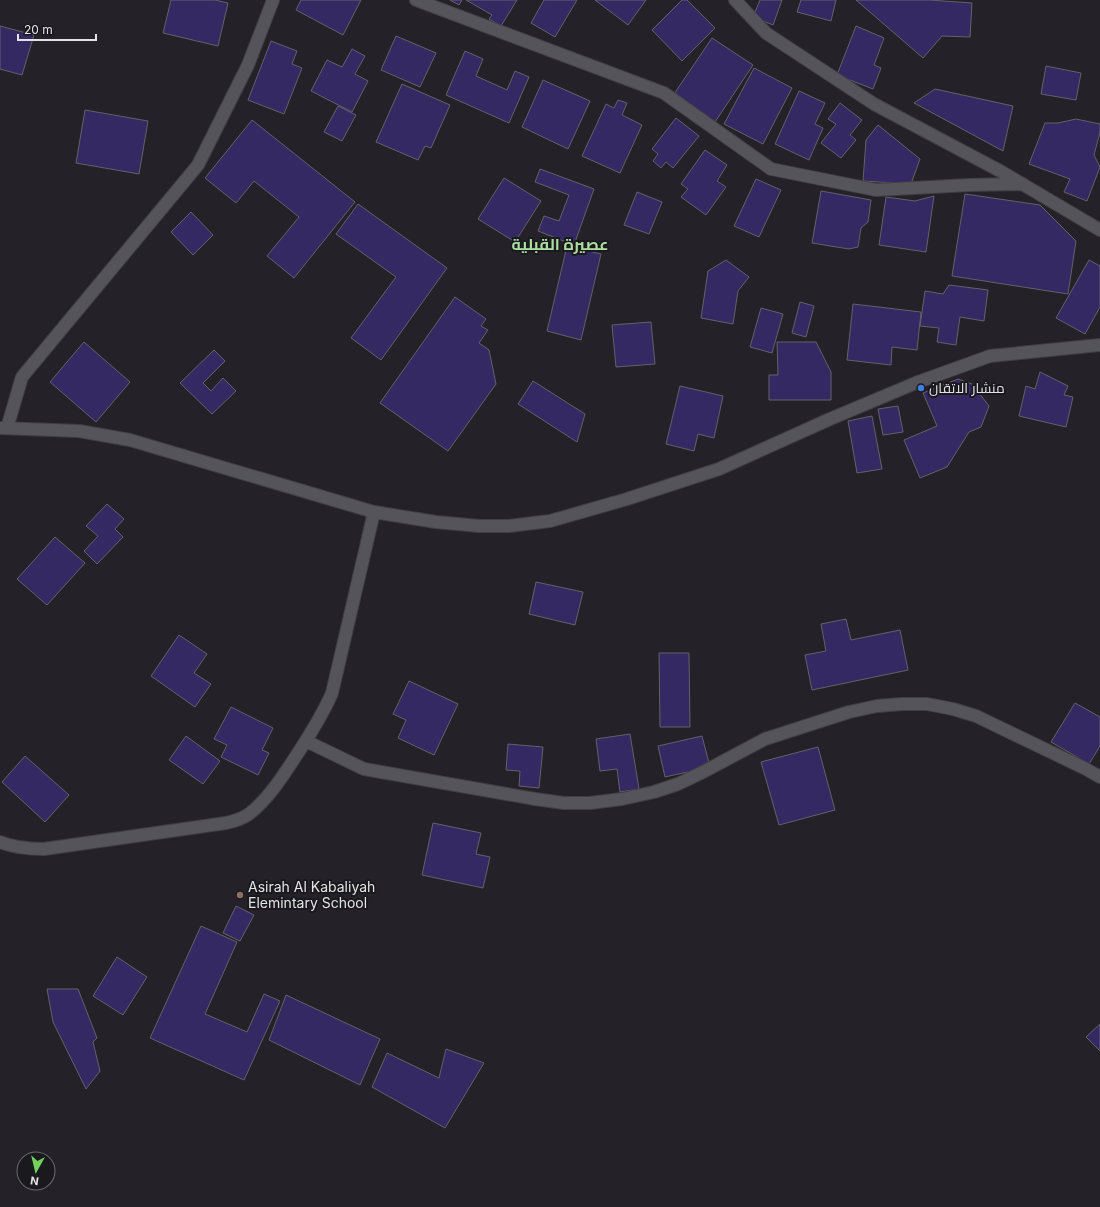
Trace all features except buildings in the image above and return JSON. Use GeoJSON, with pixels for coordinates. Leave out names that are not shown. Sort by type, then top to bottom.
{"type":"FeatureCollection","features":[{"type":"Feature","properties":{"kind":"street"},"geometry":{"type":"LineString","coordinates":[[273,0],[248,65],[198,165],[22,377],[4,428],[79,431],[130,440],[374,512],[436,522],[479,526],[509,526],[550,521],[628,499],[719,470],[830,419],[918,382],[990,356],[1100,345]]}},
{"type":"Feature","properties":{"kind":"street"},"geometry":{"type":"LineString","coordinates":[[416,0],[664,93],[771,170],[876,190],[969,185],[1023,184]]}},
{"type":"Feature","properties":{"kind":"street"},"geometry":{"type":"LineString","coordinates":[[736,0],[766,33],[874,104],[1023,184],[1100,230]]}},
{"type":"Feature","properties":{"kind":"street"},"geometry":{"type":"LineString","coordinates":[[0,842],[10,846],[26,849],[44,849],[226,823],[238,820],[248,814],[264,800],[279,782],[306,741],[325,709],[332,693],[374,512]]}},
{"type":"Feature","properties":{"kind":"street"},"geometry":{"type":"LineString","coordinates":[[306,741],[364,769],[535,799],[564,803],[590,803],[622,799],[654,792],[678,784],[765,739],[849,712],[889,704],[921,704],[953,709],[976,716],[1079,765],[1100,777]]}},
{"type":"Feature","properties":{"kind":"place","name":"منشار الاتقان"},"geometry":{"type":"Point","coordinates":[921,388]}},
{"type":"Feature","properties":{"kind":"place","name":"Asirah Al Kabaliyah Elemintary School"},"geometry":{"type":"Point","coordinates":[240,895]}},
{"type":"Feature","properties":{"kind":"district","name":"عصيرة القبلية"},"geometry":{"type":"Point","coordinates":[560,244]}}]}
